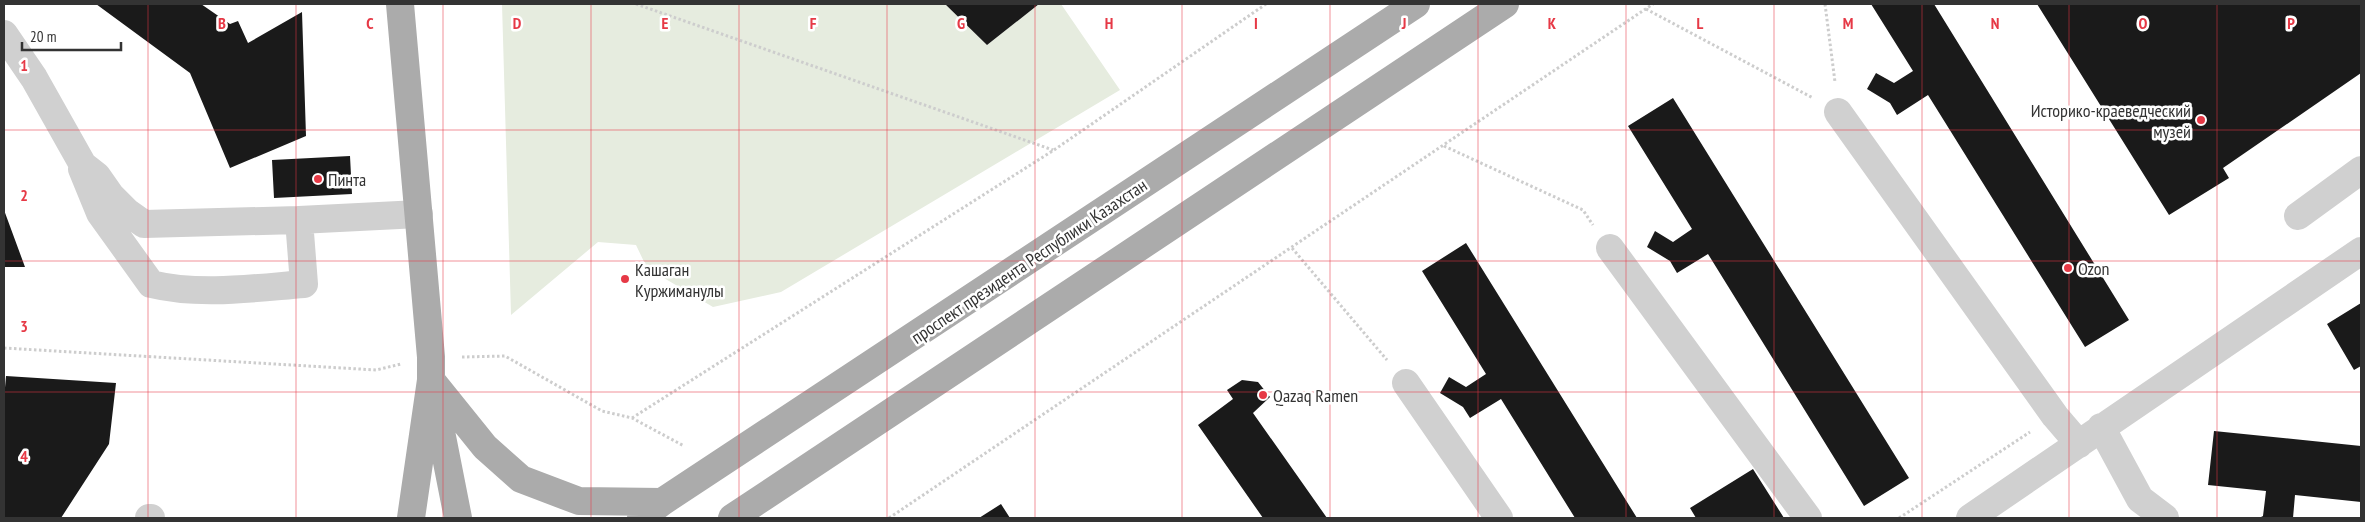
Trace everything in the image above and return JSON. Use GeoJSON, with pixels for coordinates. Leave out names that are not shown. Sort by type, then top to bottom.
{"type":"FeatureCollection","features":[{"type":"Feature","properties":{"kind":"main road"},"geometry":{"type":"LineString","coordinates":[[400,4],[431,369],[458,518]]}},
{"type":"Feature","properties":{"kind":"main road","name":"проспект президента Республики Казахстан"},"geometry":{"type":"LineString","coordinates":[[641,518],[662,502],[1416,4]]}},
{"type":"Feature","properties":{"kind":"main road"},"geometry":{"type":"LineString","coordinates":[[732,518],[1506,4]]}},
{"type":"Feature","properties":{"kind":"main road"},"geometry":{"type":"LineString","coordinates":[[431,369],[485,447],[521,479],[579,502],[662,502]]}},
{"type":"Feature","properties":{"kind":"main road"},"geometry":{"type":"LineString","coordinates":[[410,518],[431,369]]}},
{"type":"Feature","properties":{"kind":"street"},"geometry":{"type":"LineString","coordinates":[[4,34],[34,78],[83,164],[97,176],[127,212],[144,224],[299,220],[419,214]]}},
{"type":"Feature","properties":{"kind":"street"},"geometry":{"type":"LineString","coordinates":[[1838,112],[2055,416],[2079,444]]}},
{"type":"Feature","properties":{"kind":"street"},"geometry":{"type":"LineString","coordinates":[[83,164],[82,174],[100,213],[151,284],[175,290],[251,288],[304,284],[299,220]]}},
{"type":"Feature","properties":{"kind":"street"},"geometry":{"type":"LineString","coordinates":[[2298,216],[2361,170]]}},
{"type":"Feature","properties":{"kind":"street"},"geometry":{"type":"LineString","coordinates":[[1610,248],[1808,518]]}},
{"type":"Feature","properties":{"kind":"street"},"geometry":{"type":"LineString","coordinates":[[1970,518],[2361,250]]}},
{"type":"Feature","properties":{"kind":"street"},"geometry":{"type":"LineString","coordinates":[[1406,383],[1500,518]]}},
{"type":"Feature","properties":{"kind":"street"},"geometry":{"type":"LineString","coordinates":[[2101,427],[2140,498],[2165,518]]}},
{"type":"Feature","properties":{"kind":"path"},"geometry":{"type":"LineString","coordinates":[[636,4],[1054,150]]}},
{"type":"Feature","properties":{"kind":"path"},"geometry":{"type":"LineString","coordinates":[[632,418],[1054,150],[1266,4]]}},
{"type":"Feature","properties":{"kind":"path"},"geometry":{"type":"LineString","coordinates":[[889,518],[1653,4]]}},
{"type":"Feature","properties":{"kind":"path"},"geometry":{"type":"LineString","coordinates":[[1825,4],[1838,112]]}},
{"type":"Feature","properties":{"kind":"path"},"geometry":{"type":"LineString","coordinates":[[1646,9],[1838,112]]}},
{"type":"Feature","properties":{"kind":"path"},"geometry":{"type":"LineString","coordinates":[[1443,146],[1583,210],[1610,248]]}},
{"type":"Feature","properties":{"kind":"path"},"geometry":{"type":"LineString","coordinates":[[1292,248],[1406,383]]}},
{"type":"Feature","properties":{"kind":"path"},"geometry":{"type":"LineString","coordinates":[[4,348],[376,370],[431,369],[505,356],[602,411],[632,418],[684,446]]}},
{"type":"Feature","properties":{"kind":"path"},"geometry":{"type":"LineString","coordinates":[[1899,518],[2055,416]]}},
{"type":"Feature","properties":{"kind":"shaded area"},"geometry":{"type":"Polygon","coordinates":[[[502,4],[945,4],[987,45],[1039,4],[1061,4],[1120,90],[781,292],[713,307],[647,268],[636,245],[598,242],[511,315],[502,4]]]}},
{"type":"Feature","properties":{"kind":"building"},"geometry":{"type":"Polygon","coordinates":[[[96,4],[201,4],[230,24],[238,21],[248,43],[302,12],[306,136],[230,168],[190,73],[96,4]]]}},
{"type":"Feature","properties":{"kind":"building"},"geometry":{"type":"Polygon","coordinates":[[[945,4],[1039,4],[987,45],[945,4]]]}},
{"type":"Feature","properties":{"kind":"building"},"geometry":{"type":"Polygon","coordinates":[[[1871,4],[1934,4],[2129,320],[2085,347],[1928,95],[1897,115],[1890,103],[1867,89],[1876,73],[1894,83],[1913,71],[1871,4]]]}},
{"type":"Feature","properties":{"kind":"building","name":"Историко-краеведческий музей"},"geometry":{"type":"Polygon","coordinates":[[[2037,4],[2361,4],[2361,73],[2223,168],[2229,178],[2169,215],[2037,4]]]}},
{"type":"Feature","properties":{"kind":"building"},"geometry":{"type":"Polygon","coordinates":[[[1673,98],[1909,478],[1864,506],[1708,254],[1677,273],[1670,261],[1647,247],[1655,231],[1673,242],[1692,229],[1628,126],[1673,98]]]}},
{"type":"Feature","properties":{"kind":"building"},"geometry":{"type":"Polygon","coordinates":[[[350,156],[352,194],[274,198],[272,160],[350,156]]]}},
{"type":"Feature","properties":{"kind":"building"},"geometry":{"type":"Polygon","coordinates":[[[4,210],[25,267],[4,267],[4,210]]]}},
{"type":"Feature","properties":{"kind":"building"},"geometry":{"type":"Polygon","coordinates":[[[1466,243],[1637,518],[1575,518],[1501,399],[1470,418],[1463,407],[1440,393],[1449,377],[1466,387],[1486,374],[1422,271],[1466,243]]]}},
{"type":"Feature","properties":{"kind":"building"},"geometry":{"type":"Polygon","coordinates":[[[2361,303],[2361,366],[2354,370],[2327,324],[2361,303]]]}},
{"type":"Feature","properties":{"kind":"building"},"geometry":{"type":"Polygon","coordinates":[[[6,376],[116,383],[109,444],[61,518],[4,518],[4,399],[6,376]]]}},
{"type":"Feature","properties":{"kind":"building"},"geometry":{"type":"Polygon","coordinates":[[[1242,380],[1258,382],[1270,397],[1253,413],[1327,518],[1263,518],[1198,425],[1233,399],[1227,390],[1242,380]]]}},
{"type":"Feature","properties":{"kind":"building"},"geometry":{"type":"Polygon","coordinates":[[[2214,431],[2361,446],[2361,502],[2295,495],[2293,518],[2259,518],[2263,516],[2266,491],[2208,485],[2214,431]]]}},
{"type":"Feature","properties":{"kind":"building"},"geometry":{"type":"Polygon","coordinates":[[[1753,469],[1784,518],[1696,518],[1690,508],[1753,469]]]}},
{"type":"Feature","properties":{"kind":"building"},"geometry":{"type":"Polygon","coordinates":[[[1001,504],[1010,518],[979,518],[1001,504]]]}},
{"type":"Feature","properties":{"kind":"place","name":"Историко-краеведческий музей"},"geometry":{"type":"Point","coordinates":[2201,120]}},
{"type":"Feature","properties":{"kind":"place","name":"Пинта"},"geometry":{"type":"Point","coordinates":[318,179]}},
{"type":"Feature","properties":{"kind":"place","name":"Ozon"},"geometry":{"type":"Point","coordinates":[2068,268]}},
{"type":"Feature","properties":{"kind":"place","name":"Кашаган Куржиманулы"},"geometry":{"type":"Point","coordinates":[625,279]}},
{"type":"Feature","properties":{"kind":"place","name":"Qazaq Ramen"},"geometry":{"type":"Point","coordinates":[1263,395]}}]}
